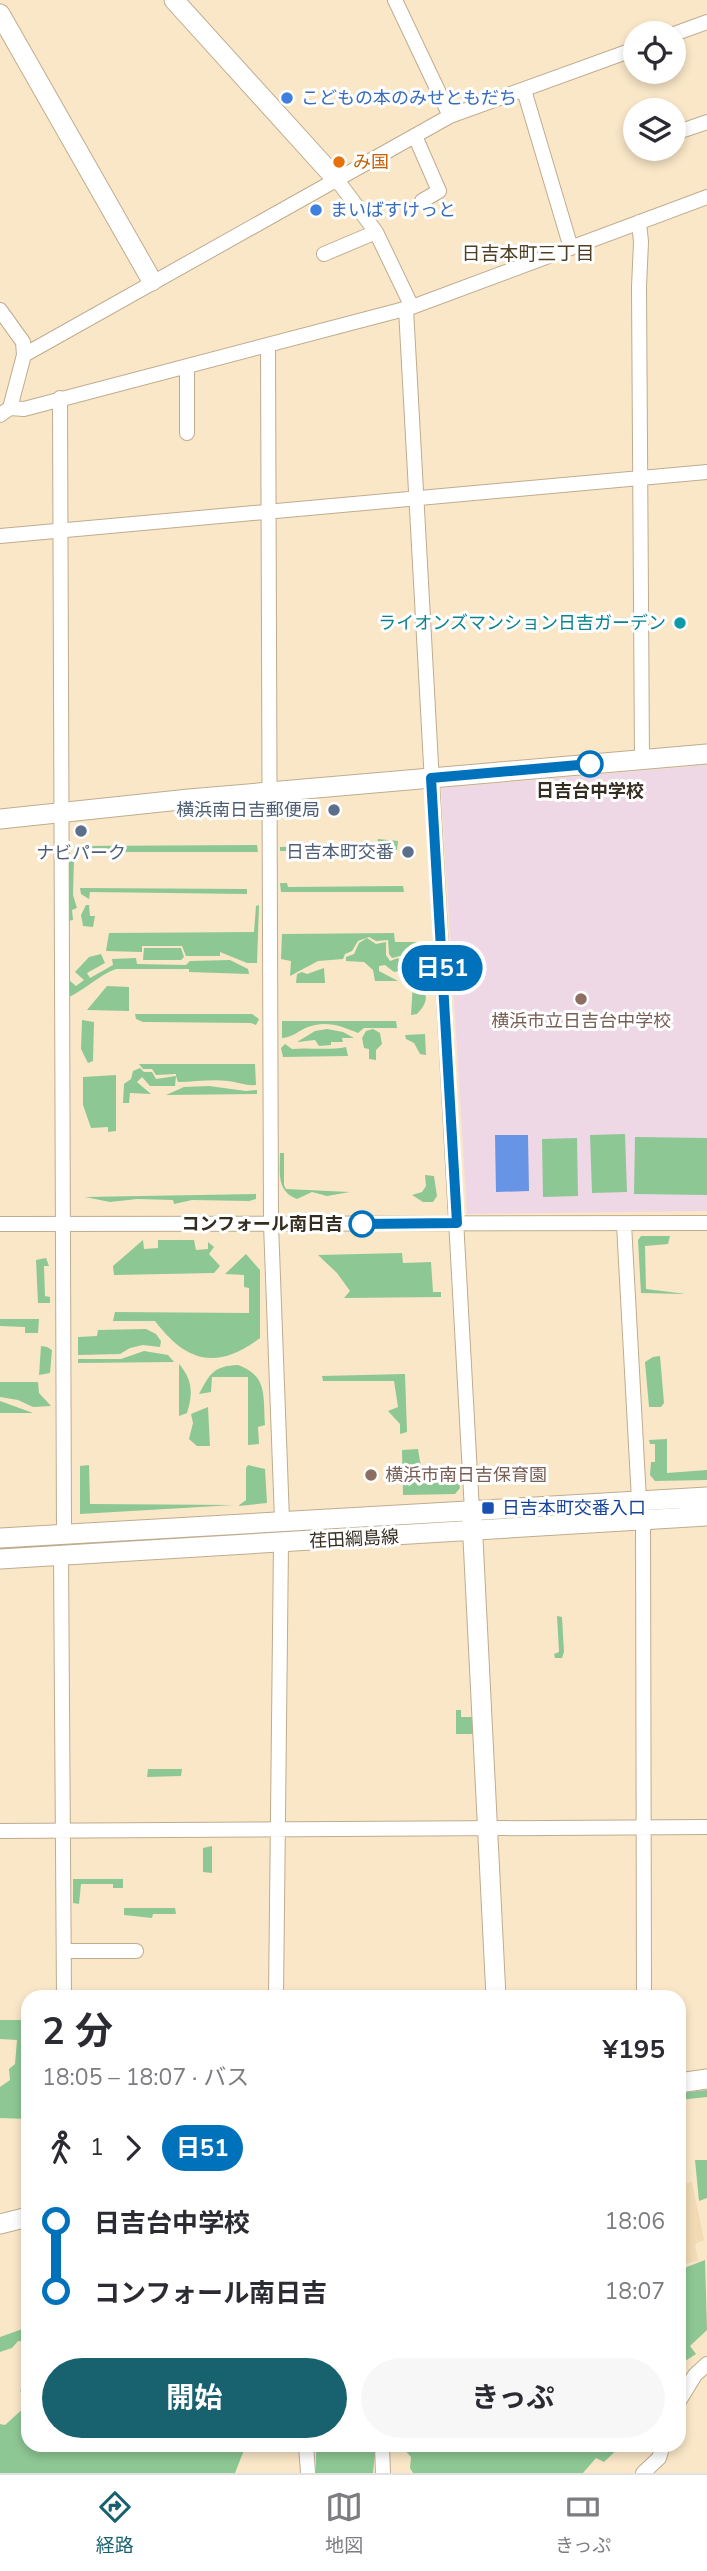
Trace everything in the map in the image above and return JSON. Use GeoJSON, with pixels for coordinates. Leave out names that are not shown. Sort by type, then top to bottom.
{"type":"FeatureCollection","features":[{"type":"Feature","properties":{"kind":"street"},"geometry":{"type":"LineString","coordinates":[[174,0],[337,180],[376,232],[409,308],[416,497],[457,1223],[496,1990]]}},
{"type":"Feature","properties":{"kind":"street"},"geometry":{"type":"LineString","coordinates":[[395,0],[450,116]]}},
{"type":"Feature","properties":{"kind":"street"},"geometry":{"type":"LineString","coordinates":[[0,14],[152,281]]}},
{"type":"Feature","properties":{"kind":"street"},"geometry":{"type":"LineString","coordinates":[[686,30],[707,22]]}},
{"type":"Feature","properties":{"kind":"street"},"geometry":{"type":"LineString","coordinates":[[24,355],[450,116],[623,53]]}},
{"type":"Feature","properties":{"kind":"street"},"geometry":{"type":"LineString","coordinates":[[524,90],[571,248]]}},
{"type":"Feature","properties":{"kind":"street"},"geometry":{"type":"LineString","coordinates":[[686,129],[707,122]]}},
{"type":"Feature","properties":{"kind":"street"},"geometry":{"type":"LineString","coordinates":[[415,136],[439,191],[422,201]]}},
{"type":"Feature","properties":{"kind":"street"},"geometry":{"type":"LineString","coordinates":[[0,310],[5,328],[23,342],[24,355],[5,412],[409,308],[707,197]]}},
{"type":"Feature","properties":{"kind":"street"},"geometry":{"type":"LineString","coordinates":[[639,222],[642,760]]}},
{"type":"Feature","properties":{"kind":"street"},"geometry":{"type":"LineString","coordinates":[[324,254],[376,232]]}},
{"type":"Feature","properties":{"kind":"street"},"geometry":{"type":"LineString","coordinates":[[268,346],[271,1224],[282,1520]]}},
{"type":"Feature","properties":{"kind":"street"},"geometry":{"type":"LineString","coordinates":[[187,367],[187,433]]}},
{"type":"Feature","properties":{"kind":"street"},"geometry":{"type":"LineString","coordinates":[[60,398],[64,1534]]}},
{"type":"Feature","properties":{"kind":"street"},"geometry":{"type":"LineString","coordinates":[[0,536],[707,472]]}},
{"type":"Feature","properties":{"kind":"street"},"geometry":{"type":"LineString","coordinates":[[0,819],[270,792],[707,754]]}},
{"type":"Feature","properties":{"kind":"street"},"geometry":{"type":"LineString","coordinates":[[0,1224],[707,1223]]}},
{"type":"Feature","properties":{"kind":"street"},"geometry":{"type":"LineString","coordinates":[[624,1224],[639,1500]]}},
{"type":"Feature","properties":{"kind":"street","name":"荏田綱島線"},"geometry":{"type":"LineString","coordinates":[[0,1538],[707,1497]]}},
{"type":"Feature","properties":{"kind":"street","name":"荏田綱島線"},"geometry":{"type":"LineString","coordinates":[[0,1559],[707,1516]]}},
{"type":"Feature","properties":{"kind":"street"},"geometry":{"type":"LineString","coordinates":[[643,1520],[645,1990]]}},
{"type":"Feature","properties":{"kind":"street"},"geometry":{"type":"LineString","coordinates":[[276,1990],[281,1543]]}},
{"type":"Feature","properties":{"kind":"street"},"geometry":{"type":"LineString","coordinates":[[61,1555],[64,1990]]}},
{"type":"Feature","properties":{"kind":"street"},"geometry":{"type":"LineString","coordinates":[[0,1830],[707,1827]]}},
{"type":"Feature","properties":{"kind":"street"},"geometry":{"type":"LineString","coordinates":[[64,1951],[136,1951]]}},
{"type":"Feature","properties":{"kind":"street"},"geometry":{"type":"LineString","coordinates":[[686,2082],[707,2080]]}},
{"type":"Feature","properties":{"kind":"street"},"geometry":{"type":"LineString","coordinates":[[0,2224],[21,2219]]}},
{"type":"Feature","properties":{"kind":"street"},"geometry":{"type":"LineString","coordinates":[[686,2390],[695,2375],[707,2364]]}},
{"type":"Feature","properties":{"kind":"street"},"geometry":{"type":"LineString","coordinates":[[306,2452],[308,2473]]}},
{"type":"Feature","properties":{"kind":"street"},"geometry":{"type":"LineString","coordinates":[[382,2452],[383,2473]]}},
{"type":"Feature","properties":{"kind":"street"},"geometry":{"type":"LineString","coordinates":[[643,2473],[659,2458],[661,2452]]}},
{"type":"Feature","properties":{"kind":"shaded area","name":"横浜市立日吉台中学校"},"geometry":{"type":"Polygon","coordinates":[[[707,765],[707,1211],[467,1214],[441,788],[707,765]]]}},
{"type":"Feature","properties":{"kind":"shaded area"},"geometry":{"type":"Polygon","coordinates":[[[692,2182],[704,2240],[695,2244],[698,2261],[686,2264],[686,2183],[692,2182]]]}},
{"type":"Feature","properties":{"kind":"green space"},"geometry":{"type":"Polygon","coordinates":[[[378,839],[398,841],[397,850],[280,851],[280,847],[377,844],[378,839]]]}},
{"type":"Feature","properties":{"kind":"green space"},"geometry":{"type":"Polygon","coordinates":[[[257,845],[258,852],[77,852],[74,846],[257,845]]]}},
{"type":"Feature","properties":{"kind":"green space"},"geometry":{"type":"Polygon","coordinates":[[[67,855],[74,858],[73,895],[77,908],[72,910],[73,920],[68,921],[67,855]]]}},
{"type":"Feature","properties":{"kind":"green space"},"geometry":{"type":"Polygon","coordinates":[[[280,883],[287,883],[288,887],[403,886],[404,892],[281,892],[280,883]]]}},
{"type":"Feature","properties":{"kind":"green space"},"geometry":{"type":"Polygon","coordinates":[[[80,888],[247,889],[247,894],[90,892],[89,899],[81,894],[80,888]]]}},
{"type":"Feature","properties":{"kind":"green space"},"geometry":{"type":"Polygon","coordinates":[[[86,905],[89,905],[90,916],[95,916],[93,927],[83,926],[81,915],[86,905]]]}},
{"type":"Feature","properties":{"kind":"green space"},"geometry":{"type":"Polygon","coordinates":[[[259,905],[257,963],[247,963],[220,952],[220,956],[186,956],[182,946],[142,946],[142,952],[106,951],[109,933],[254,932],[256,906],[259,905]]]}},
{"type":"Feature","properties":{"kind":"green space"},"geometry":{"type":"Polygon","coordinates":[[[394,933],[395,942],[422,942],[423,948],[417,946],[408,953],[407,960],[403,962],[400,956],[392,958],[389,954],[388,940],[376,941],[369,937],[358,941],[343,959],[318,961],[290,976],[291,961],[281,959],[282,934],[394,933]]]}},
{"type":"Feature","properties":{"kind":"green space"},"geometry":{"type":"Polygon","coordinates":[[[367,938],[376,944],[386,942],[386,955],[390,961],[398,958],[402,964],[408,962],[410,954],[417,948],[424,952],[417,965],[408,969],[394,972],[385,965],[379,966],[379,971],[398,981],[375,981],[373,970],[364,962],[346,961],[346,957],[354,954],[359,943],[367,938]]]}},
{"type":"Feature","properties":{"kind":"green space"},"geometry":{"type":"Polygon","coordinates":[[[144,948],[181,948],[184,957],[181,960],[143,960],[144,948]]]}},
{"type":"Feature","properties":{"kind":"green space"},"geometry":{"type":"Polygon","coordinates":[[[101,954],[105,963],[87,973],[90,978],[113,965],[112,959],[136,958],[137,964],[186,965],[190,961],[230,960],[248,969],[249,974],[189,972],[189,969],[116,969],[69,997],[69,980],[76,986],[84,980],[75,972],[89,957],[101,954]]]}},
{"type":"Feature","properties":{"kind":"green space"},"geometry":{"type":"Polygon","coordinates":[[[324,968],[325,983],[296,983],[297,974],[307,974],[324,968]]]}},
{"type":"Feature","properties":{"kind":"green space"},"geometry":{"type":"Polygon","coordinates":[[[413,983],[419,986],[426,997],[421,1010],[411,1015],[413,983]]]}},
{"type":"Feature","properties":{"kind":"green space"},"geometry":{"type":"Polygon","coordinates":[[[107,986],[129,987],[129,1011],[87,1010],[107,986]]]}},
{"type":"Feature","properties":{"kind":"green space"},"geometry":{"type":"Polygon","coordinates":[[[135,1014],[252,1014],[259,1019],[256,1025],[143,1022],[136,1019],[135,1014]]]}},
{"type":"Feature","properties":{"kind":"green space"},"geometry":{"type":"Polygon","coordinates":[[[82,1020],[94,1022],[93,1061],[88,1063],[81,1049],[82,1020]]]}},
{"type":"Feature","properties":{"kind":"green space"},"geometry":{"type":"Polygon","coordinates":[[[282,1021],[396,1021],[397,1028],[364,1028],[358,1033],[340,1026],[321,1024],[282,1038],[282,1021]]]}},
{"type":"Feature","properties":{"kind":"green space"},"geometry":{"type":"Polygon","coordinates":[[[327,1029],[343,1032],[354,1038],[342,1038],[343,1042],[319,1046],[315,1040],[297,1042],[315,1031],[327,1029]]]}},
{"type":"Feature","properties":{"kind":"green space"},"geometry":{"type":"Polygon","coordinates":[[[373,1029],[380,1033],[382,1044],[376,1050],[376,1060],[369,1059],[369,1049],[364,1048],[362,1038],[366,1031],[373,1029]]]}},
{"type":"Feature","properties":{"kind":"green space"},"geometry":{"type":"Polygon","coordinates":[[[425,1034],[426,1055],[420,1054],[414,1043],[406,1039],[405,1035],[425,1034]]]}},
{"type":"Feature","properties":{"kind":"green space"},"geometry":{"type":"Polygon","coordinates":[[[285,1044],[292,1049],[346,1047],[348,1056],[283,1057],[281,1048],[285,1044]]]}},
{"type":"Feature","properties":{"kind":"green space"},"geometry":{"type":"Polygon","coordinates":[[[139,1064],[255,1064],[256,1085],[222,1080],[178,1082],[176,1074],[156,1075],[152,1069],[143,1069],[139,1064]]]}},
{"type":"Feature","properties":{"kind":"green space"},"geometry":{"type":"Polygon","coordinates":[[[140,1068],[144,1072],[152,1072],[156,1079],[176,1076],[175,1086],[150,1086],[142,1077],[137,1082],[151,1094],[130,1093],[129,1103],[123,1103],[124,1084],[131,1079],[133,1071],[140,1068]]]}},
{"type":"Feature","properties":{"kind":"green space"},"geometry":{"type":"Polygon","coordinates":[[[116,1075],[116,1131],[108,1132],[108,1127],[91,1128],[83,1105],[83,1077],[116,1075]]]}},
{"type":"Feature","properties":{"kind":"green space"},"geometry":{"type":"Polygon","coordinates":[[[184,1087],[257,1090],[257,1094],[166,1095],[184,1087]]]}},
{"type":"Feature","properties":{"kind":"green space"},"geometry":{"type":"Polygon","coordinates":[[[625,1134],[627,1192],[592,1193],[590,1135],[625,1134]]]}},
{"type":"Feature","properties":{"kind":"green space"},"geometry":{"type":"Polygon","coordinates":[[[635,1137],[707,1138],[707,1195],[634,1194],[635,1137]]]}},
{"type":"Feature","properties":{"kind":"green space"},"geometry":{"type":"Polygon","coordinates":[[[577,1138],[578,1196],[543,1197],[542,1139],[577,1138]]]}},
{"type":"Feature","properties":{"kind":"green space"},"geometry":{"type":"Polygon","coordinates":[[[280,1153],[284,1153],[286,1189],[350,1192],[327,1196],[312,1192],[297,1199],[290,1196],[282,1186],[280,1153]]]}},
{"type":"Feature","properties":{"kind":"green space"},"geometry":{"type":"Polygon","coordinates":[[[425,1175],[434,1176],[437,1196],[433,1202],[423,1202],[412,1195],[422,1192],[426,1186],[425,1175]]]}},
{"type":"Feature","properties":{"kind":"green space"},"geometry":{"type":"Polygon","coordinates":[[[256,1194],[256,1199],[249,1201],[192,1200],[174,1204],[173,1200],[137,1199],[110,1202],[85,1197],[256,1194]]]}},
{"type":"Feature","properties":{"kind":"green space"},"geometry":{"type":"Polygon","coordinates":[[[641,1236],[670,1236],[668,1244],[645,1246],[646,1289],[686,1294],[641,1293],[638,1240],[641,1236]]]}},
{"type":"Feature","properties":{"kind":"green space"},"geometry":{"type":"Polygon","coordinates":[[[143,1240],[144,1249],[158,1248],[158,1240],[194,1240],[196,1250],[208,1249],[208,1242],[214,1247],[209,1254],[220,1266],[214,1273],[114,1275],[113,1266],[143,1240]]]}},
{"type":"Feature","properties":{"kind":"green space"},"geometry":{"type":"Polygon","coordinates":[[[402,1253],[403,1263],[431,1262],[433,1292],[441,1292],[441,1297],[344,1298],[350,1291],[337,1273],[318,1255],[402,1253]]]}},
{"type":"Feature","properties":{"kind":"green space"},"geometry":{"type":"Polygon","coordinates":[[[246,1254],[260,1270],[260,1338],[244,1348],[230,1355],[203,1357],[179,1346],[155,1321],[113,1321],[115,1312],[249,1313],[249,1288],[244,1287],[244,1275],[225,1274],[246,1254]]]}},
{"type":"Feature","properties":{"kind":"green space"},"geometry":{"type":"Polygon","coordinates":[[[46,1258],[49,1266],[44,1266],[45,1296],[50,1297],[50,1303],[38,1303],[36,1260],[46,1258]]]}},
{"type":"Feature","properties":{"kind":"green space"},"geometry":{"type":"Polygon","coordinates":[[[0,1319],[39,1319],[38,1333],[25,1333],[25,1327],[0,1326],[0,1319]]]}},
{"type":"Feature","properties":{"kind":"green space"},"geometry":{"type":"Polygon","coordinates":[[[146,1329],[156,1334],[161,1341],[160,1347],[143,1345],[120,1354],[78,1355],[78,1337],[97,1336],[98,1330],[146,1329]]]}},
{"type":"Feature","properties":{"kind":"green space"},"geometry":{"type":"Polygon","coordinates":[[[41,1346],[52,1350],[50,1373],[39,1375],[41,1346]]]}},
{"type":"Feature","properties":{"kind":"green space"},"geometry":{"type":"Polygon","coordinates":[[[144,1351],[168,1355],[174,1362],[78,1363],[78,1359],[121,1359],[144,1351]]]}},
{"type":"Feature","properties":{"kind":"green space"},"geometry":{"type":"Polygon","coordinates":[[[660,1356],[664,1403],[661,1407],[649,1407],[645,1362],[660,1356]]]}},
{"type":"Feature","properties":{"kind":"green space"},"geometry":{"type":"Polygon","coordinates":[[[179,1364],[187,1376],[191,1393],[187,1413],[179,1416],[179,1364]]]}},
{"type":"Feature","properties":{"kind":"green space"},"geometry":{"type":"Polygon","coordinates":[[[238,1365],[255,1375],[262,1388],[265,1425],[258,1427],[259,1444],[248,1445],[248,1377],[212,1377],[211,1392],[199,1394],[213,1372],[223,1367],[238,1365]]]}},
{"type":"Feature","properties":{"kind":"green space"},"geometry":{"type":"Polygon","coordinates":[[[405,1374],[407,1432],[400,1434],[400,1424],[388,1411],[398,1407],[394,1381],[323,1381],[322,1376],[405,1374]]]}},
{"type":"Feature","properties":{"kind":"green space"},"geometry":{"type":"Polygon","coordinates":[[[0,1382],[38,1382],[39,1393],[51,1406],[33,1407],[18,1400],[0,1397],[0,1382]]]}},
{"type":"Feature","properties":{"kind":"green space"},"geometry":{"type":"Polygon","coordinates":[[[0,1401],[33,1413],[0,1413],[0,1401]]]}},
{"type":"Feature","properties":{"kind":"green space"},"geometry":{"type":"Polygon","coordinates":[[[208,1407],[210,1446],[197,1446],[189,1439],[193,1423],[191,1414],[208,1407]]]}},
{"type":"Feature","properties":{"kind":"green space"},"geometry":{"type":"Polygon","coordinates":[[[667,1439],[667,1473],[707,1470],[707,1480],[655,1481],[650,1475],[651,1462],[655,1462],[655,1444],[650,1444],[649,1440],[667,1439]]]}},
{"type":"Feature","properties":{"kind":"green space"},"geometry":{"type":"Polygon","coordinates":[[[418,1449],[423,1479],[458,1478],[460,1488],[455,1494],[403,1495],[402,1450],[418,1449]]]}},
{"type":"Feature","properties":{"kind":"green space"},"geometry":{"type":"Polygon","coordinates":[[[89,1465],[90,1504],[234,1505],[80,1514],[80,1466],[89,1465]]]}},
{"type":"Feature","properties":{"kind":"green space"},"geometry":{"type":"Polygon","coordinates":[[[248,1465],[265,1469],[267,1503],[238,1506],[246,1500],[248,1465]]]}},
{"type":"Feature","properties":{"kind":"green space"},"geometry":{"type":"Polygon","coordinates":[[[557,1616],[562,1617],[562,1658],[555,1658],[554,1654],[559,1652],[557,1616]]]}},
{"type":"Feature","properties":{"kind":"green space"},"geometry":{"type":"Polygon","coordinates":[[[456,1710],[461,1710],[461,1717],[473,1717],[475,1734],[456,1734],[456,1710]]]}},
{"type":"Feature","properties":{"kind":"green space"},"geometry":{"type":"Polygon","coordinates":[[[148,1769],[182,1769],[181,1776],[147,1777],[148,1769]]]}},
{"type":"Feature","properties":{"kind":"green space"},"geometry":{"type":"Polygon","coordinates":[[[212,1846],[212,1873],[203,1872],[203,1848],[212,1846]]]}},
{"type":"Feature","properties":{"kind":"green space"},"geometry":{"type":"Polygon","coordinates":[[[73,1879],[123,1879],[123,1888],[113,1888],[113,1884],[81,1884],[79,1904],[73,1903],[73,1879]]]}},
{"type":"Feature","properties":{"kind":"green space"},"geometry":{"type":"Polygon","coordinates":[[[124,1908],[175,1908],[176,1914],[153,1914],[152,1918],[124,1915],[124,1908]]]}},
{"type":"Feature","properties":{"kind":"green space"},"geometry":{"type":"Polygon","coordinates":[[[0,2020],[21,2020],[21,2119],[0,2118],[0,2087],[10,2080],[9,2069],[15,2064],[17,2040],[0,2039],[0,2020]]]}},
{"type":"Feature","properties":{"kind":"green space"},"geometry":{"type":"Polygon","coordinates":[[[707,2090],[707,2097],[686,2099],[686,2092],[707,2090]]]}},
{"type":"Feature","properties":{"kind":"green space"},"geometry":{"type":"Polygon","coordinates":[[[695,2160],[707,2160],[707,2198],[699,2201],[695,2160]]]}},
{"type":"Feature","properties":{"kind":"green space"},"geometry":{"type":"Polygon","coordinates":[[[705,2260],[707,2330],[690,2346],[696,2354],[686,2360],[686,2267],[705,2260]]]}},
{"type":"Feature","properties":{"kind":"green space"},"geometry":{"type":"Polygon","coordinates":[[[21,2330],[21,2341],[0,2352],[0,2337],[21,2330]]]}},
{"type":"Feature","properties":{"kind":"green space"},"geometry":{"type":"Polygon","coordinates":[[[21,2411],[21,2452],[243,2452],[235,2473],[0,2473],[0,2424],[5,2425],[21,2411]]]}},
{"type":"Feature","properties":{"kind":"green space"},"geometry":{"type":"Polygon","coordinates":[[[316,2452],[375,2452],[373,2473],[316,2473],[316,2452]]]}},
{"type":"Feature","properties":{"kind":"green space"},"geometry":{"type":"Polygon","coordinates":[[[406,2452],[615,2452],[604,2462],[596,2458],[583,2473],[413,2473],[410,2468],[411,2457],[406,2452]]]}},
{"type":"Feature","properties":{"kind":"water"},"geometry":{"type":"Polygon","coordinates":[[[495,1135],[528,1135],[529,1191],[496,1192],[495,1135]]]}},
{"type":"Feature","properties":{"kind":"bus line","name":"日51"},"geometry":{"type":"LineString","coordinates":[[362,1224],[457,1223],[431,778],[590,764]]}},
{"type":"Feature","properties":{"kind":"place","name":"こどもの本のみせともだち"},"geometry":{"type":"Point","coordinates":[287,98]}},
{"type":"Feature","properties":{"kind":"place","name":"み国"},"geometry":{"type":"Point","coordinates":[339,162]}},
{"type":"Feature","properties":{"kind":"place","name":"まいばすけっと"},"geometry":{"type":"Point","coordinates":[316,210]}},
{"type":"Feature","properties":{"kind":"place","name":"ライオンズマンション日吉ガーデン"},"geometry":{"type":"Point","coordinates":[680,623]}},
{"type":"Feature","properties":{"kind":"place","name":"日吉台中学校"},"geometry":{"type":"Point","coordinates":[590,764]}},
{"type":"Feature","properties":{"kind":"place","name":"横浜南日吉郵便局"},"geometry":{"type":"Point","coordinates":[334,810]}},
{"type":"Feature","properties":{"kind":"place","name":"ナビパーク"},"geometry":{"type":"Point","coordinates":[81,831]}},
{"type":"Feature","properties":{"kind":"place","name":"日吉本町交番"},"geometry":{"type":"Point","coordinates":[408,852]}},
{"type":"Feature","properties":{"kind":"place","name":"横浜市立日吉台中学校"},"geometry":{"type":"Point","coordinates":[581,999]}},
{"type":"Feature","properties":{"kind":"place","name":"コンフォール南日吉"},"geometry":{"type":"Point","coordinates":[362,1224]}},
{"type":"Feature","properties":{"kind":"place","name":"横浜市南日吉保育園"},"geometry":{"type":"Point","coordinates":[371,1475]}},
{"type":"Feature","properties":{"kind":"place","name":"日吉本町交番入口"},"geometry":{"type":"Point","coordinates":[488,1508]}},
{"type":"Feature","properties":{"kind":"district","name":"日吉本町三丁目"},"geometry":{"type":"Point","coordinates":[528,253]}}]}
